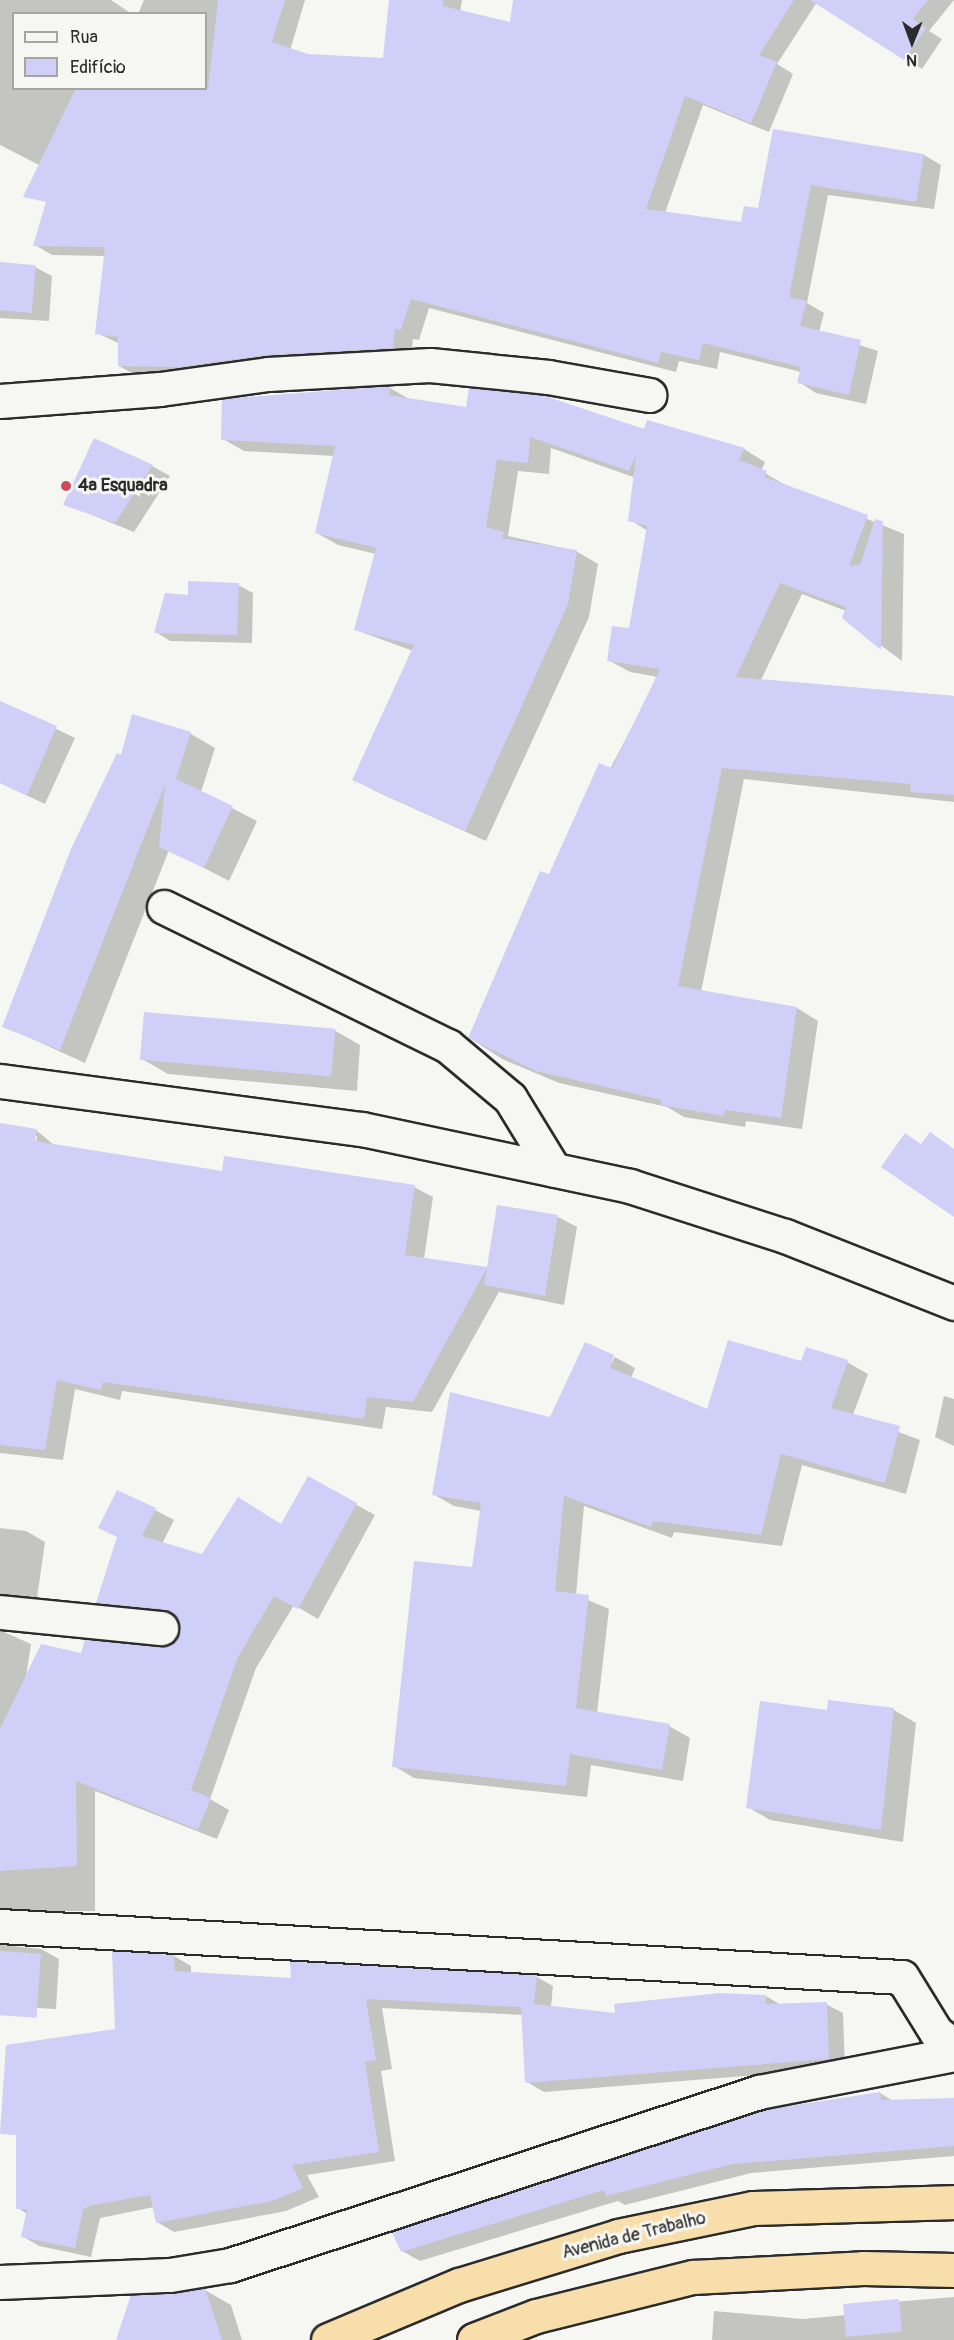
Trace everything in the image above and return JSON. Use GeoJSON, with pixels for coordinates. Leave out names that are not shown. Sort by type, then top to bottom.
{"type":"FeatureCollection","features":[{"type":"Feature","properties":{"kind":"highway","name":"Avenida de Trabalho"},"geometry":{"type":"LineString","coordinates":[[328,2340],[459,2285],[618,2236],[753,2208],[954,2202]]}},
{"type":"Feature","properties":{"kind":"highway"},"geometry":{"type":"LineString","coordinates":[[474,2340],[536,2316],[693,2277],[863,2268],[954,2270]]}},
{"type":"Feature","properties":{"kind":"street"},"geometry":{"type":"LineString","coordinates":[[0,401],[160,389],[268,374],[430,365],[548,377],[649,396]]}},
{"type":"Feature","properties":{"kind":"street"},"geometry":{"type":"LineString","coordinates":[[164,907],[448,1046],[510,1098],[554,1170]]}},
{"type":"Feature","properties":{"kind":"street"},"geometry":{"type":"LineString","coordinates":[[0,1081],[362,1129],[630,1186],[785,1236],[954,1303]]}},
{"type":"Feature","properties":{"kind":"street"},"geometry":{"type":"LineString","coordinates":[[0,1612],[160,1628]]}},
{"type":"Feature","properties":{"kind":"street"},"geometry":{"type":"LineString","coordinates":[[0,1926],[902,1977],[936,2032],[954,2046]]}},
{"type":"Feature","properties":{"kind":"street"},"geometry":{"type":"LineString","coordinates":[[0,2282],[170,2275],[230,2265],[759,2092],[954,2054]]}},
{"type":"Feature","properties":{"kind":"building"},"geometry":{"type":"Polygon","coordinates":[[[218,0],[285,0],[272,42],[308,54],[383,58],[389,0],[443,0],[443,6],[510,22],[513,0],[794,0],[759,55],[777,62],[751,123],[685,96],[646,209],[741,222],[744,206],[758,208],[773,129],[924,154],[916,202],[811,185],[789,297],[807,301],[800,326],[861,340],[849,395],[797,383],[801,367],[703,343],[699,360],[661,352],[658,363],[411,299],[401,330],[395,329],[393,348],[267,355],[179,367],[118,366],[118,337],[95,334],[105,247],[33,246],[46,202],[23,197],[75,90],[207,90],[218,0]]]}},
{"type":"Feature","properties":{"kind":"building"},"geometry":{"type":"Polygon","coordinates":[[[810,0],[928,0],[913,19],[926,28],[904,60],[810,0]]]}},
{"type":"Feature","properties":{"kind":"building"},"geometry":{"type":"Polygon","coordinates":[[[0,262],[36,265],[32,313],[0,310],[0,262]]]}},
{"type":"Feature","properties":{"kind":"building"},"geometry":{"type":"Polygon","coordinates":[[[390,386],[389,395],[466,407],[469,388],[545,396],[644,429],[647,420],[745,448],[739,460],[767,471],[765,477],[868,515],[849,566],[860,565],[875,519],[883,521],[881,650],[842,618],[846,607],[780,583],[736,677],[954,696],[954,795],[910,792],[911,784],[722,768],[678,986],[797,1007],[781,1118],[725,1110],[724,1116],[661,1105],[662,1100],[536,1071],[468,1038],[540,871],[549,874],[599,763],[612,768],[660,669],[607,661],[612,626],[629,628],[647,526],[628,521],[636,455],[629,471],[530,437],[528,463],[497,460],[486,527],[504,532],[502,538],[577,550],[568,604],[465,831],[352,780],[414,645],[354,630],[376,548],[315,533],[335,446],[221,440],[222,399],[390,386]]]}},
{"type":"Feature","properties":{"kind":"building"},"geometry":{"type":"Polygon","coordinates":[[[94,438],[153,465],[115,523],[63,505],[94,438]]]}},
{"type":"Feature","properties":{"kind":"building"},"geometry":{"type":"Polygon","coordinates":[[[188,581],[239,583],[237,635],[154,633],[165,593],[188,595],[188,581]]]}},
{"type":"Feature","properties":{"kind":"building"},"geometry":{"type":"Polygon","coordinates":[[[0,701],[57,726],[27,795],[0,783],[0,701]]]}},
{"type":"Feature","properties":{"kind":"building"},"geometry":{"type":"Polygon","coordinates":[[[132,714],[191,732],[176,779],[233,806],[204,868],[159,847],[165,784],[60,1050],[2,1027],[71,849],[117,753],[121,755],[132,714]]]}},
{"type":"Feature","properties":{"kind":"building"},"geometry":{"type":"Polygon","coordinates":[[[144,1012],[335,1029],[331,1077],[140,1060],[144,1012]]]}},
{"type":"Feature","properties":{"kind":"building"},"geometry":{"type":"Polygon","coordinates":[[[0,1123],[37,1129],[35,1141],[222,1171],[224,1156],[415,1185],[405,1255],[487,1267],[497,1205],[558,1215],[545,1296],[484,1285],[487,1268],[413,1402],[367,1397],[364,1419],[103,1382],[101,1390],[57,1380],[45,1450],[0,1445],[0,1123]]]}},
{"type":"Feature","properties":{"kind":"building"},"geometry":{"type":"Polygon","coordinates":[[[930,1132],[954,1149],[954,1217],[881,1167],[905,1133],[921,1144],[930,1132]]]}},
{"type":"Feature","properties":{"kind":"building"},"geometry":{"type":"Polygon","coordinates":[[[728,1340],[801,1361],[806,1347],[848,1360],[831,1408],[900,1426],[885,1483],[781,1454],[761,1535],[653,1521],[651,1527],[564,1496],[555,1591],[589,1595],[576,1708],[670,1724],[662,1770],[570,1754],[566,1786],[392,1767],[414,1561],[472,1567],[481,1503],[432,1495],[450,1392],[550,1417],[585,1342],[614,1355],[609,1367],[707,1409],[728,1340]]]}},
{"type":"Feature","properties":{"kind":"building"},"geometry":{"type":"Polygon","coordinates":[[[308,1476],[357,1503],[298,1609],[274,1596],[238,1657],[191,1790],[211,1798],[198,1830],[76,1781],[77,1866],[0,1871],[0,1729],[41,1644],[81,1653],[85,1639],[160,1647],[176,1639],[180,1630],[178,1620],[163,1609],[96,1603],[117,1537],[98,1528],[117,1490],[156,1508],[142,1536],[202,1554],[238,1497],[281,1524],[308,1476]]]}},
{"type":"Feature","properties":{"kind":"building"},"geometry":{"type":"Polygon","coordinates":[[[828,1700],[894,1708],[881,1830],[746,1808],[760,1701],[827,1710],[828,1700]]]}},
{"type":"Feature","properties":{"kind":"building"},"geometry":{"type":"Polygon","coordinates":[[[0,1951],[41,1954],[36,2018],[0,2015],[0,1951]]]}},
{"type":"Feature","properties":{"kind":"building"},"geometry":{"type":"Polygon","coordinates":[[[112,1951],[174,1955],[175,1971],[291,1978],[290,1962],[537,1975],[534,2004],[615,2013],[614,2004],[720,1993],[766,1995],[766,2004],[827,2002],[829,2059],[525,2083],[521,2007],[366,1999],[376,2060],[365,2062],[379,2152],[292,2165],[303,2188],[272,2201],[156,2223],[150,2195],[92,2205],[83,2209],[75,2248],[21,2237],[27,2209],[16,2209],[16,2135],[0,2134],[6,2045],[115,2029],[112,1951]]]}},
{"type":"Feature","properties":{"kind":"building"},"geometry":{"type":"Polygon","coordinates":[[[880,2092],[881,2100],[954,2098],[954,2146],[733,2164],[606,2196],[604,2190],[401,2252],[392,2232],[764,2110],[880,2092]]]}},
{"type":"Feature","properties":{"kind":"building"},"geometry":{"type":"Polygon","coordinates":[[[205,2288],[222,2340],[116,2340],[131,2295],[205,2288]]]}},
{"type":"Feature","properties":{"kind":"building"},"geometry":{"type":"Polygon","coordinates":[[[899,2299],[902,2332],[846,2337],[843,2304],[899,2299]]]}},
{"type":"Feature","properties":{"kind":"place","name":"4a Esquadra"},"geometry":{"type":"Point","coordinates":[66,486]}}]}
